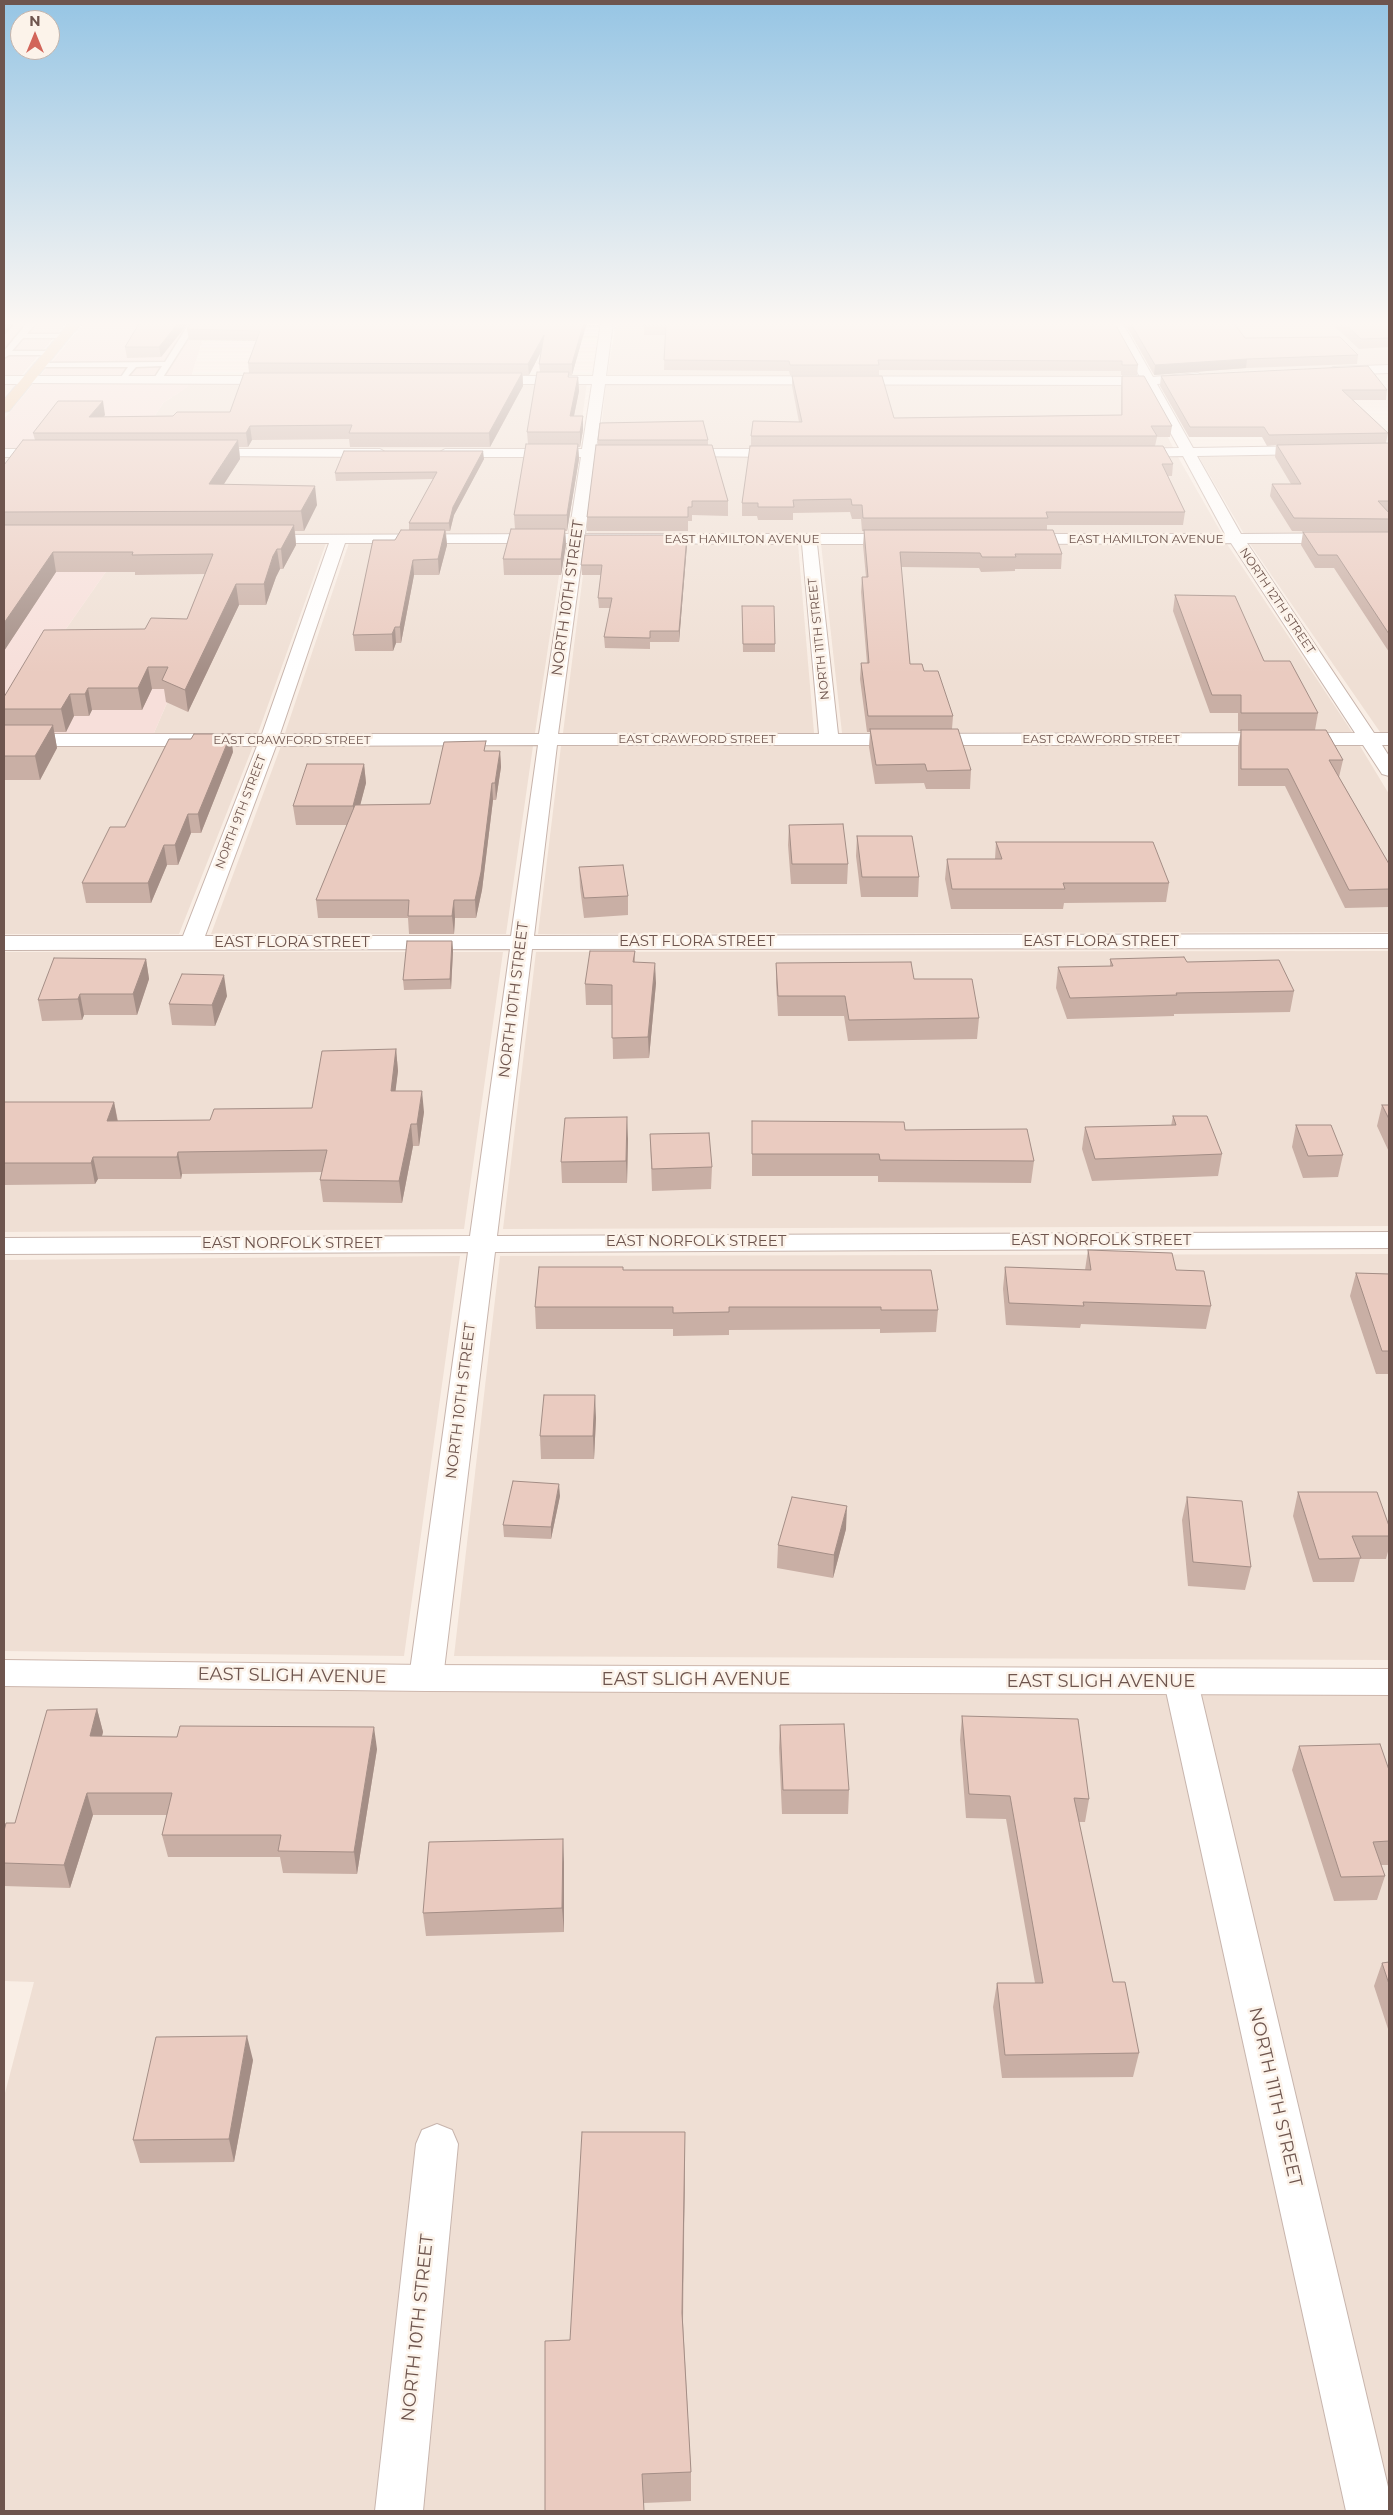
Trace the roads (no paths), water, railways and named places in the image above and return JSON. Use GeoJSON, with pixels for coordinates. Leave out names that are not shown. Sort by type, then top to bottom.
{"type":"FeatureCollection","features":[{"type":"Feature","properties":{"kind":"street","name":"NORTH 10TH STREET"},"geometry":{"type":"LineString","coordinates":[[426,1678],[521,943],[590,439]]}},
{"type":"Feature","properties":{"kind":"street","name":"NORTH 12TH STREET"},"geometry":{"type":"LineString","coordinates":[[1179,439],[1236,539],[1380,739],[1389,770]]}},
{"type":"Feature","properties":{"kind":"street"},"geometry":{"type":"LineString","coordinates":[[1116,453],[1331,450]]}},
{"type":"Feature","properties":{"kind":"street"},"geometry":{"type":"LineString","coordinates":[[4,453],[63,453]]}},
{"type":"Feature","properties":{"kind":"street"},"geometry":{"type":"LineString","coordinates":[[192,453],[390,453]]}},
{"type":"Feature","properties":{"kind":"street"},"geometry":{"type":"LineString","coordinates":[[429,453],[648,453]]}},
{"type":"Feature","properties":{"kind":"street"},"geometry":{"type":"LineString","coordinates":[[668,453],[797,453]]}},
{"type":"Feature","properties":{"kind":"street","name":"EAST HAMILTON AVENUE"},"geometry":{"type":"LineString","coordinates":[[240,538],[918,539]]}},
{"type":"Feature","properties":{"kind":"street","name":"NORTH 9TH STREET"},"geometry":{"type":"LineString","coordinates":[[192,943],[269,740],[339,538]]}},
{"type":"Feature","properties":{"kind":"street","name":"EAST HAMILTON AVENUE"},"geometry":{"type":"LineString","coordinates":[[1007,539],[1389,538]]}},
{"type":"Feature","properties":{"kind":"street","name":"NORTH 11TH STREET"},"geometry":{"type":"LineString","coordinates":[[809,539],[829,739]]}},
{"type":"Feature","properties":{"kind":"street","name":"EAST CRAWFORD STREET"},"geometry":{"type":"LineString","coordinates":[[4,740],[1380,739]]}},
{"type":"Feature","properties":{"kind":"street","name":"EAST FLORA STREET"},"geometry":{"type":"LineString","coordinates":[[4,943],[1389,941]]}},
{"type":"Feature","properties":{"kind":"street","name":"EAST NORFOLK STREET"},"geometry":{"type":"LineString","coordinates":[[4,1246],[482,1242],[1389,1240]]}},
{"type":"Feature","properties":{"kind":"street","name":"EAST SLIGH AVENUE"},"geometry":{"type":"LineString","coordinates":[[4,1673],[426,1678],[1389,1682]]}},
{"type":"Feature","properties":{"kind":"street","name":"NORTH 11TH STREET"},"geometry":{"type":"LineString","coordinates":[[1180,1682],[1370,2511]]}},
{"type":"Feature","properties":{"kind":"street","name":"NORTH 10TH STREET"},"geometry":{"type":"LineString","coordinates":[[400,2511],[437,2144]]}}]}
